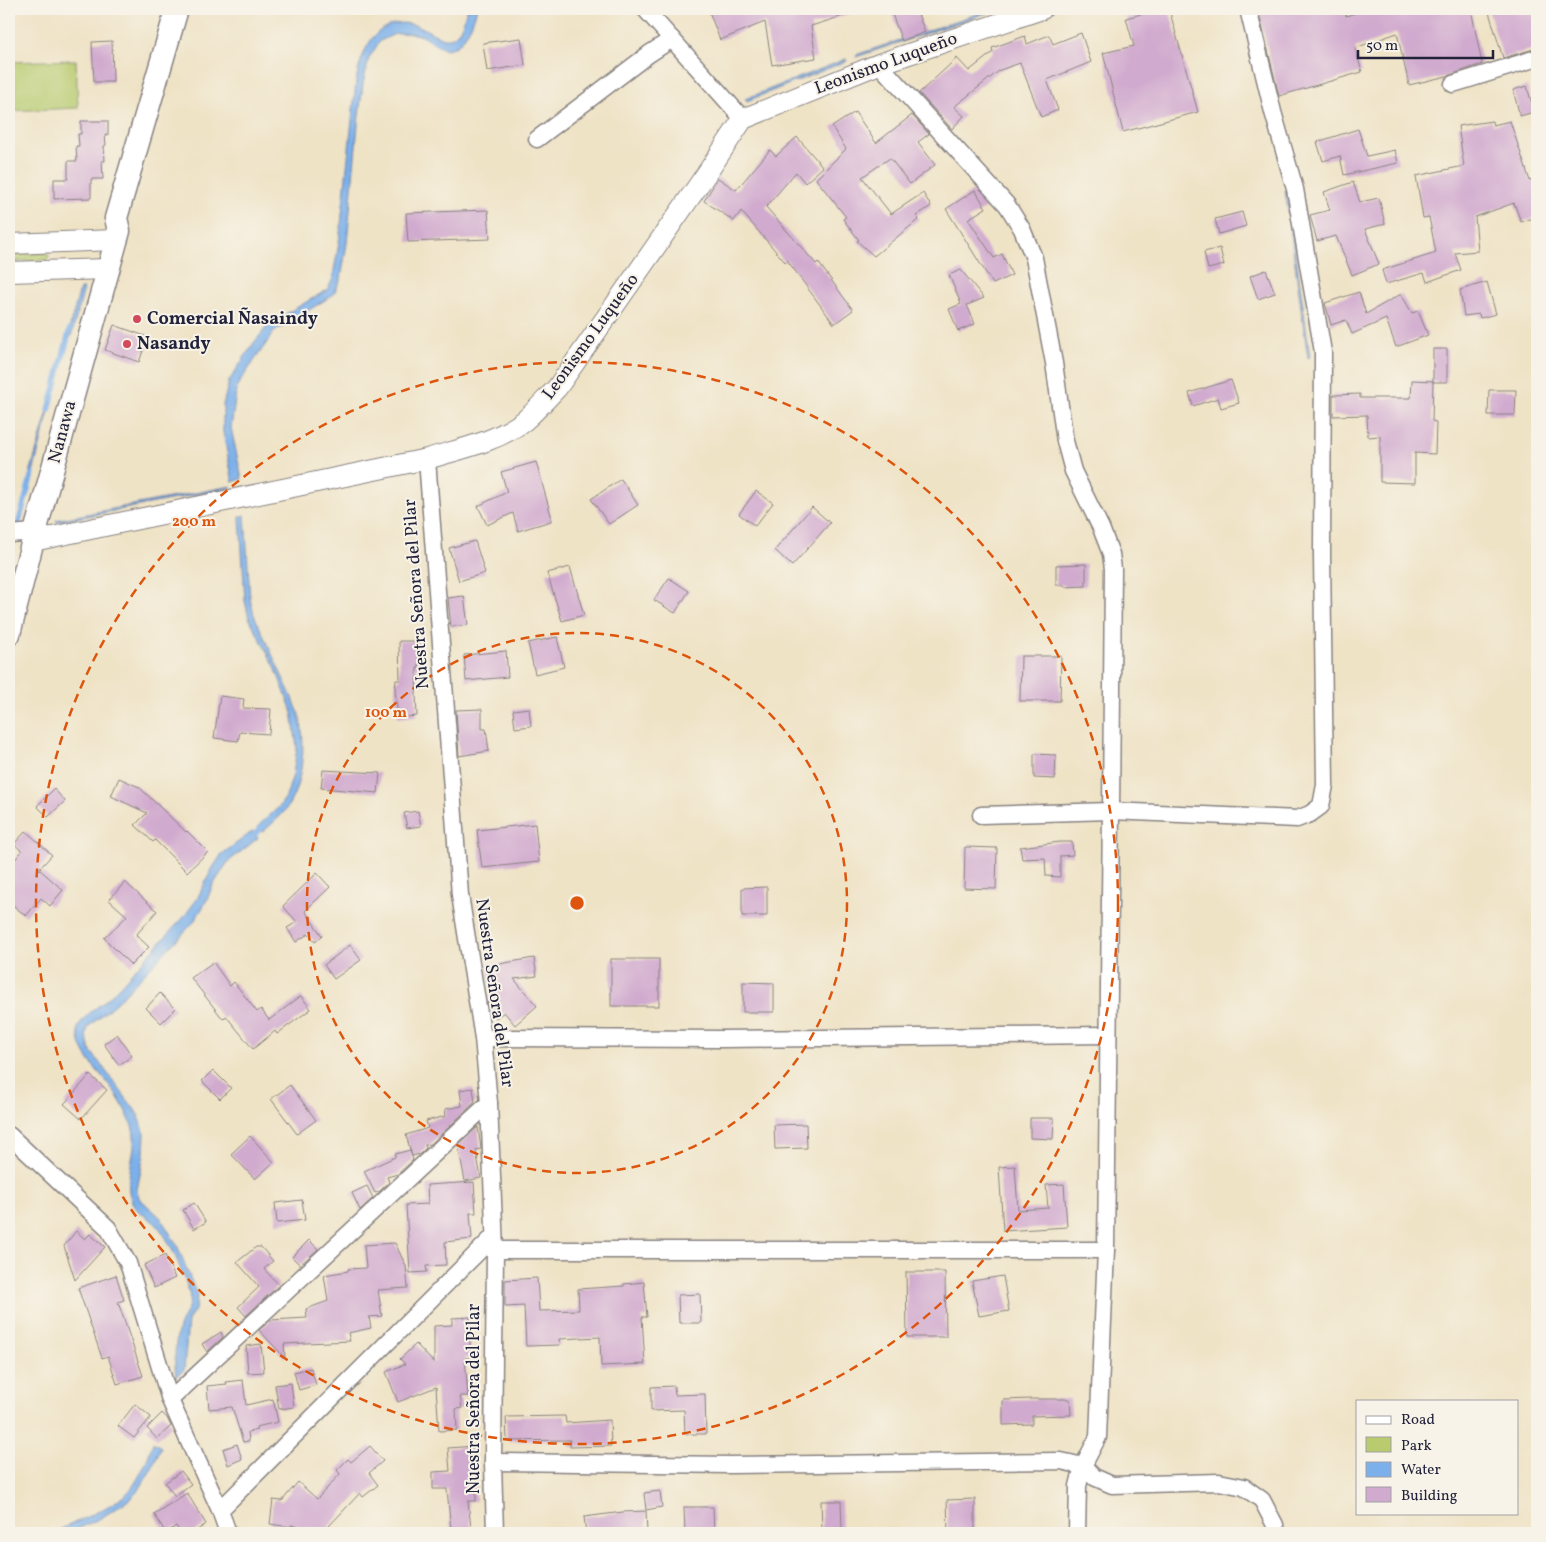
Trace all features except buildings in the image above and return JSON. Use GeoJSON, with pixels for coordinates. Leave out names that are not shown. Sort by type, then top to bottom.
{"type":"FeatureCollection","features":[{"type":"Feature","properties":{"kind":"main road","name":"Nanawa"},"geometry":{"type":"LineString","coordinates":[[9,634],[117,235],[116,218],[176,9]]}},
{"type":"Feature","properties":{"kind":"main road","name":"Nanawa"},"geometry":{"type":"LineString","coordinates":[[117,235],[129,220],[190,9]]}},
{"type":"Feature","properties":{"kind":"street"},"geometry":{"type":"LineString","coordinates":[[646,9],[742,119]]}},
{"type":"Feature","properties":{"kind":"street","name":"Leonismo Luqueño"},"geometry":{"type":"LineString","coordinates":[[34,536],[427,459],[486,442],[524,421],[557,388],[742,119],[879,64],[1042,9]]}},
{"type":"Feature","properties":{"kind":"street"},"geometry":{"type":"LineString","coordinates":[[981,815],[1112,811],[1297,818],[1310,814],[1321,806],[1325,785],[1322,554],[1323,352],[1295,189],[1273,112],[1248,9]]}},
{"type":"Feature","properties":{"kind":"street"},"geometry":{"type":"LineString","coordinates":[[537,139],[672,39]]}},
{"type":"Feature","properties":{"kind":"street"},"geometry":{"type":"LineString","coordinates":[[1453,84],[1537,58]]}},
{"type":"Feature","properties":{"kind":"street"},"geometry":{"type":"LineString","coordinates":[[879,64],[1007,205],[1022,229],[1034,258],[1054,363],[1065,441],[1073,471],[1101,528],[1112,561],[1114,596],[1106,1250],[1098,1437],[1082,1466],[1078,1486],[1077,1533]]}},
{"type":"Feature","properties":{"kind":"street"},"geometry":{"type":"LineString","coordinates":[[9,244],[117,235]]}},
{"type":"Feature","properties":{"kind":"street"},"geometry":{"type":"LineString","coordinates":[[9,272],[108,269]]}},
{"type":"Feature","properties":{"kind":"street","name":"Nuestra Señora del Pilar"},"geometry":{"type":"LineString","coordinates":[[427,459],[460,895],[483,1038],[489,1103],[494,1243],[493,1462],[495,1533]]}},
{"type":"Feature","properties":{"kind":"street"},"geometry":{"type":"LineString","coordinates":[[9,534],[34,536]]}},
{"type":"Feature","properties":{"kind":"street"},"geometry":{"type":"LineString","coordinates":[[483,1038],[722,1039],[1108,1035]]}},
{"type":"Feature","properties":{"kind":"street"},"geometry":{"type":"LineString","coordinates":[[170,1400],[489,1103]]}},
{"type":"Feature","properties":{"kind":"street"},"geometry":{"type":"LineString","coordinates":[[9,1135],[108,1228],[118,1243],[128,1264],[170,1400],[220,1510],[228,1533]]}},
{"type":"Feature","properties":{"kind":"street"},"geometry":{"type":"LineString","coordinates":[[220,1510],[494,1243],[1106,1250]]}},
{"type":"Feature","properties":{"kind":"street"},"geometry":{"type":"LineString","coordinates":[[493,1462],[730,1465],[1061,1461],[1082,1466],[1094,1477],[1112,1485],[1219,1482],[1244,1487],[1262,1500],[1275,1525],[1276,1533]]}},
{"type":"Feature","properties":{"kind":"green space"},"geometry":{"type":"Polygon","coordinates":[[[76,60],[78,108],[9,111],[9,62],[76,60]]]}},
{"type":"Feature","properties":{"kind":"green space"},"geometry":{"type":"Polygon","coordinates":[[[47,253],[49,256],[47,260],[9,262],[9,255],[47,253]]]}},
{"type":"Feature","properties":{"kind":"water"},"geometry":{"type":"Polygon","coordinates":[[[467,9],[477,9],[471,26],[457,46],[447,49],[438,46],[423,36],[409,33],[395,34],[380,41],[369,58],[363,84],[347,243],[341,279],[333,295],[274,332],[237,386],[231,428],[242,479],[233,482],[223,432],[223,405],[229,381],[253,344],[270,323],[327,290],[332,281],[339,243],[356,82],[362,57],[375,36],[383,28],[394,24],[406,23],[421,27],[439,36],[450,38],[459,30],[467,9]]]}},
{"type":"Feature","properties":{"kind":"water"},"geometry":{"type":"Polygon","coordinates":[[[991,9],[998,9],[856,57],[856,55],[991,9]]]}},
{"type":"Feature","properties":{"kind":"water"},"geometry":{"type":"Polygon","coordinates":[[[846,59],[847,61],[747,101],[745,99],[846,59]]]}},
{"type":"Feature","properties":{"kind":"water"},"geometry":{"type":"Polygon","coordinates":[[[1287,190],[1310,357],[1308,358],[1285,191],[1287,190]]]}},
{"type":"Feature","properties":{"kind":"water"},"geometry":{"type":"Polygon","coordinates":[[[80,289],[84,289],[71,337],[67,337],[80,289]]]}},
{"type":"Feature","properties":{"kind":"water"},"geometry":{"type":"Polygon","coordinates":[[[50,404],[31,480],[28,480],[50,404]]]}},
{"type":"Feature","properties":{"kind":"water"},"geometry":{"type":"Polygon","coordinates":[[[231,486],[231,488],[57,522],[56,520],[231,486]]]}},
{"type":"Feature","properties":{"kind":"water"},"geometry":{"type":"Polygon","coordinates":[[[245,515],[250,599],[254,615],[299,713],[303,738],[302,765],[290,803],[283,813],[263,832],[258,826],[279,807],[286,797],[293,775],[297,748],[292,711],[274,665],[249,618],[245,601],[240,517],[245,515]]]}},
{"type":"Feature","properties":{"kind":"water"},"geometry":{"type":"Polygon","coordinates":[[[253,831],[258,838],[228,862],[213,885],[205,904],[193,923],[118,1001],[88,1027],[86,1035],[90,1050],[138,1114],[145,1134],[144,1154],[137,1190],[139,1198],[160,1217],[177,1245],[197,1295],[196,1308],[188,1321],[184,1370],[176,1377],[176,1342],[180,1325],[189,1306],[188,1289],[166,1237],[156,1224],[135,1207],[130,1197],[129,1178],[134,1147],[132,1126],[117,1095],[84,1053],[78,1028],[84,1019],[109,997],[183,918],[197,899],[222,854],[253,831]]]}},
{"type":"Feature","properties":{"kind":"water"},"geometry":{"type":"Polygon","coordinates":[[[153,1442],[161,1447],[152,1468],[139,1490],[130,1499],[101,1518],[69,1533],[52,1533],[94,1514],[124,1496],[134,1485],[141,1473],[153,1442]]]}},
{"type":"Feature","properties":{"kind":"waterway"},"geometry":{"type":"LineString","coordinates":[[49,410],[70,329]]}},
{"type":"Feature","properties":{"kind":"waterway"},"geometry":{"type":"LineString","coordinates":[[18,525],[32,474]]}},
{"type":"Feature","properties":{"kind":"waterway"},"geometry":{"type":"LineString","coordinates":[[250,839],[265,824]]}},
{"type":"Feature","properties":{"kind":"place","name":"Comercial Ñasaindy"},"geometry":{"type":"Point","coordinates":[137,319]}},
{"type":"Feature","properties":{"kind":"place","name":"Nasandy"},"geometry":{"type":"Point","coordinates":[127,344]}}]}
